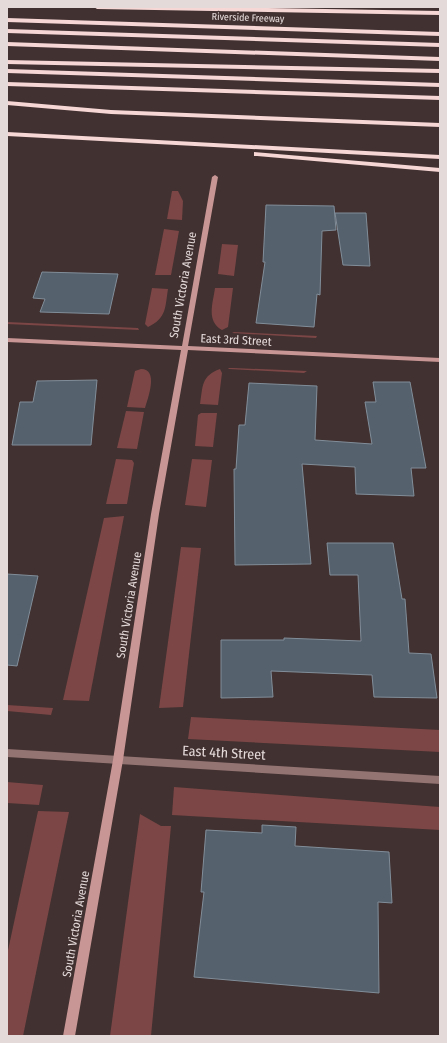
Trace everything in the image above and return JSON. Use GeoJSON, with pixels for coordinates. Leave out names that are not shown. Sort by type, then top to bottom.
{"type":"FeatureCollection","features":[{"type":"Feature","properties":{"kind":"highway"},"geometry":{"type":"LineString","coordinates":[[98,7],[440,13]]}},
{"type":"Feature","properties":{"kind":"highway","name":"Riverside Freeway"},"geometry":{"type":"LineString","coordinates":[[7,20],[440,34]]}},
{"type":"Feature","properties":{"kind":"highway"},"geometry":{"type":"LineString","coordinates":[[7,31],[440,45]]}},
{"type":"Feature","properties":{"kind":"highway"},"geometry":{"type":"LineString","coordinates":[[7,44],[440,59]]}},
{"type":"Feature","properties":{"kind":"highway"},"geometry":{"type":"LineString","coordinates":[[7,62],[224,65],[440,71]]}},
{"type":"Feature","properties":{"kind":"highway"},"geometry":{"type":"LineString","coordinates":[[7,71],[440,85]]}},
{"type":"Feature","properties":{"kind":"highway"},"geometry":{"type":"LineString","coordinates":[[7,84],[440,98]]}},
{"type":"Feature","properties":{"kind":"highway"},"geometry":{"type":"LineString","coordinates":[[7,103],[111,112],[440,125]]}},
{"type":"Feature","properties":{"kind":"highway"},"geometry":{"type":"LineString","coordinates":[[7,134],[440,157]]}},
{"type":"Feature","properties":{"kind":"highway"},"geometry":{"type":"LineString","coordinates":[[52,136],[440,170]]}},
{"type":"Feature","properties":{"kind":"street","name":"South Victoria Avenue"},"geometry":{"type":"LineString","coordinates":[[69,1036],[118,760],[155,514],[215,177]]}},
{"type":"Feature","properties":{"kind":"street","name":"East 3rd Street"},"geometry":{"type":"LineString","coordinates":[[7,340],[440,360]]}},
{"type":"Feature","properties":{"kind":"street","name":"East 4th Street"},"geometry":{"type":"LineString","coordinates":[[7,753],[440,780]]}},
{"type":"Feature","properties":{"kind":"shaded area"},"geometry":{"type":"Polygon","coordinates":[[[172,191],[178,191],[183,201],[182,220],[167,219],[172,191]]]}},
{"type":"Feature","properties":{"kind":"shaded area"},"geometry":{"type":"Polygon","coordinates":[[[164,229],[179,231],[171,275],[155,275],[164,229]]]}},
{"type":"Feature","properties":{"kind":"shaded area"},"geometry":{"type":"Polygon","coordinates":[[[222,244],[238,245],[234,276],[218,274],[222,244]]]}},
{"type":"Feature","properties":{"kind":"shaded area"},"geometry":{"type":"Polygon","coordinates":[[[152,288],[168,289],[162,316],[154,324],[148,327],[145,324],[152,288]]]}},
{"type":"Feature","properties":{"kind":"shaded area"},"geometry":{"type":"Polygon","coordinates":[[[215,288],[233,288],[228,327],[222,330],[217,326],[212,317],[215,288]]]}},
{"type":"Feature","properties":{"kind":"shaded area"},"geometry":{"type":"Polygon","coordinates":[[[7,322],[138,328],[139,330],[7,324],[7,322]]]}},
{"type":"Feature","properties":{"kind":"shaded area"},"geometry":{"type":"Polygon","coordinates":[[[232,333],[317,336],[316,338],[232,333]]]}},
{"type":"Feature","properties":{"kind":"shaded area"},"geometry":{"type":"Polygon","coordinates":[[[228,368],[307,371],[304,373],[228,368]]]}},
{"type":"Feature","properties":{"kind":"shaded area"},"geometry":{"type":"Polygon","coordinates":[[[141,369],[146,370],[150,374],[151,379],[150,391],[145,408],[127,407],[135,371],[141,369]]]}},
{"type":"Feature","properties":{"kind":"shaded area"},"geometry":{"type":"Polygon","coordinates":[[[220,369],[222,373],[218,405],[200,404],[206,378],[220,369]]]}},
{"type":"Feature","properties":{"kind":"shaded area"},"geometry":{"type":"Polygon","coordinates":[[[126,411],[144,412],[137,449],[117,448],[126,411]]]}},
{"type":"Feature","properties":{"kind":"shaded area"},"geometry":{"type":"Polygon","coordinates":[[[201,413],[217,413],[213,447],[195,446],[198,415],[201,413]]]}},
{"type":"Feature","properties":{"kind":"shaded area"},"geometry":{"type":"Polygon","coordinates":[[[116,459],[132,460],[134,463],[127,504],[106,504],[116,459]]]}},
{"type":"Feature","properties":{"kind":"shaded area"},"geometry":{"type":"Polygon","coordinates":[[[192,459],[212,460],[206,507],[185,505],[192,459]]]}},
{"type":"Feature","properties":{"kind":"shaded area"},"geometry":{"type":"Polygon","coordinates":[[[124,516],[89,701],[63,700],[104,518],[124,516]]]}},
{"type":"Feature","properties":{"kind":"shaded area"},"geometry":{"type":"Polygon","coordinates":[[[181,547],[201,548],[183,707],[159,708],[181,547]]]}},
{"type":"Feature","properties":{"kind":"shaded area"},"geometry":{"type":"Polygon","coordinates":[[[7,705],[53,708],[51,715],[7,711],[7,705]]]}},
{"type":"Feature","properties":{"kind":"shaded area"},"geometry":{"type":"Polygon","coordinates":[[[191,717],[440,730],[440,752],[188,739],[191,717]]]}},
{"type":"Feature","properties":{"kind":"shaded area"},"geometry":{"type":"Polygon","coordinates":[[[7,782],[43,785],[39,805],[7,803],[7,782]]]}},
{"type":"Feature","properties":{"kind":"shaded area"},"geometry":{"type":"Polygon","coordinates":[[[174,787],[440,807],[440,830],[172,815],[174,787]]]}},
{"type":"Feature","properties":{"kind":"shaded area"},"geometry":{"type":"Polygon","coordinates":[[[38,811],[69,812],[23,1036],[7,1036],[7,955],[38,811]]]}},
{"type":"Feature","properties":{"kind":"shaded area"},"geometry":{"type":"Polygon","coordinates":[[[140,814],[161,826],[171,826],[151,1036],[110,1036],[140,814]]]}},
{"type":"Feature","properties":{"kind":"building"},"geometry":{"type":"Polygon","coordinates":[[[266,205],[334,206],[336,230],[322,231],[320,295],[317,294],[314,327],[256,323],[265,262],[263,262],[266,205]]]}},
{"type":"Feature","properties":{"kind":"building"},"geometry":{"type":"Polygon","coordinates":[[[335,213],[366,213],[370,266],[343,265],[335,213]]]}},
{"type":"Feature","properties":{"kind":"building"},"geometry":{"type":"Polygon","coordinates":[[[42,272],[118,274],[109,314],[40,312],[45,299],[33,298],[42,272]]]}},
{"type":"Feature","properties":{"kind":"building"},"geometry":{"type":"Polygon","coordinates":[[[97,380],[91,445],[12,445],[20,402],[33,402],[37,381],[97,380]]]}},
{"type":"Feature","properties":{"kind":"building"},"geometry":{"type":"Polygon","coordinates":[[[373,382],[410,382],[426,468],[411,468],[414,496],[356,494],[355,467],[302,464],[311,564],[235,565],[234,469],[236,469],[239,425],[245,425],[249,383],[317,386],[315,440],[372,444],[365,402],[376,402],[373,382]]]}},
{"type":"Feature","properties":{"kind":"building"},"geometry":{"type":"Polygon","coordinates":[[[327,543],[393,543],[402,599],[405,599],[409,653],[431,654],[437,698],[374,697],[372,675],[271,671],[273,697],[221,698],[221,640],[284,640],[284,638],[361,641],[358,575],[330,575],[327,543]]]}},
{"type":"Feature","properties":{"kind":"building"},"geometry":{"type":"Polygon","coordinates":[[[7,574],[38,576],[17,666],[7,665],[7,574]]]}},
{"type":"Feature","properties":{"kind":"building"},"geometry":{"type":"Polygon","coordinates":[[[262,825],[296,827],[295,846],[389,852],[392,903],[378,902],[379,993],[194,977],[204,892],[201,892],[206,830],[262,833],[262,825]]]}}]}
